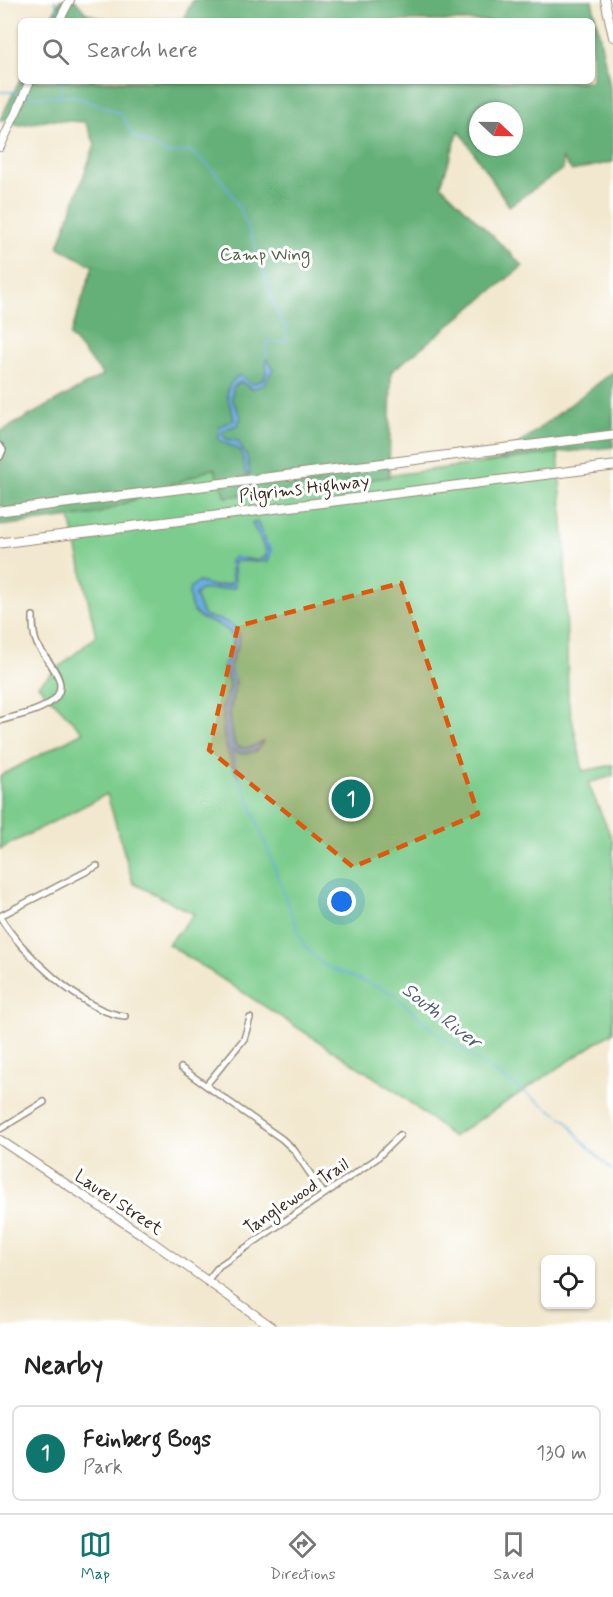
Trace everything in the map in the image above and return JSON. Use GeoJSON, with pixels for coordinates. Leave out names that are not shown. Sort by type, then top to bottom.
{"type":"FeatureCollection","features":[{"type":"Feature","properties":{"kind":"highway","name":"Pilgrims Highway"},"geometry":{"type":"LineString","coordinates":[[0,511],[613,435]]}},
{"type":"Feature","properties":{"kind":"highway","name":"Pilgrims Highway"},"geometry":{"type":"LineString","coordinates":[[0,543],[613,466]]}},
{"type":"Feature","properties":{"kind":"main road"},"geometry":{"type":"LineString","coordinates":[[61,18],[70,0]]}},
{"type":"Feature","properties":{"kind":"main road"},"geometry":{"type":"LineString","coordinates":[[605,0],[613,37]]}},
{"type":"Feature","properties":{"kind":"main road"},"geometry":{"type":"LineString","coordinates":[[0,147],[28,84]]}},
{"type":"Feature","properties":{"kind":"main road","name":"Laurel Street"},"geometry":{"type":"LineString","coordinates":[[0,1140],[272,1327]]}},
{"type":"Feature","properties":{"kind":"street"},"geometry":{"type":"LineString","coordinates":[[0,446],[3,450],[0,457]]}},
{"type":"Feature","properties":{"kind":"street"},"geometry":{"type":"LineString","coordinates":[[0,721],[38,710],[51,702],[58,693],[58,677],[35,639],[33,616]]}},
{"type":"Feature","properties":{"kind":"street"},"geometry":{"type":"LineString","coordinates":[[97,866],[0,917],[12,937],[39,966],[96,1006],[113,1015],[125,1016]]}},
{"type":"Feature","properties":{"kind":"street"},"geometry":{"type":"LineString","coordinates":[[207,1084],[244,1039],[250,1018]]}},
{"type":"Feature","properties":{"kind":"street"},"geometry":{"type":"LineString","coordinates":[[182,1068],[207,1084],[294,1150],[324,1194]]}},
{"type":"Feature","properties":{"kind":"street"},"geometry":{"type":"LineString","coordinates":[[0,1129],[44,1102]]}},
{"type":"Feature","properties":{"kind":"street","name":"Tanglewood Trail"},"geometry":{"type":"LineString","coordinates":[[207,1281],[219,1266],[376,1159],[400,1135]]}},
{"type":"Feature","properties":{"kind":"highlighted area"},"geometry":{"type":"Polygon","coordinates":[[[401,583],[478,814],[353,867],[209,750],[238,626],[401,583]]]}},
{"type":"Feature","properties":{"kind":"green space"},"geometry":{"type":"Polygon","coordinates":[[[60,0],[75,0],[85,12],[99,18],[51,18],[60,0]]]}},
{"type":"Feature","properties":{"kind":"green space","name":"Camp Wing"},"geometry":{"type":"Polygon","coordinates":[[[193,0],[592,0],[613,111],[613,162],[572,171],[562,158],[563,169],[509,206],[476,156],[523,156],[523,102],[469,102],[469,145],[459,130],[441,185],[523,266],[391,372],[389,477],[226,497],[214,468],[97,514],[0,526],[0,432],[103,375],[70,336],[93,266],[58,247],[95,144],[85,122],[52,120],[20,125],[0,120],[18,84],[595,84],[595,18],[184,18],[193,0]]]}},
{"type":"Feature","properties":{"kind":"green space"},"geometry":{"type":"Polygon","coordinates":[[[613,372],[613,447],[499,459],[613,372]]]}},
{"type":"Feature","properties":{"kind":"green space"},"geometry":{"type":"Polygon","coordinates":[[[558,453],[565,550],[568,699],[583,771],[613,765],[613,776],[588,783],[613,841],[613,1032],[453,1137],[394,1090],[168,944],[194,914],[133,883],[107,794],[0,849],[0,776],[83,732],[38,685],[96,636],[70,517],[97,514],[214,468],[227,497],[558,453]]]}},
{"type":"Feature","properties":{"kind":"water"},"geometry":{"type":"Polygon","coordinates":[[[267,358],[273,369],[264,385],[252,389],[241,382],[233,387],[232,399],[241,417],[238,425],[224,430],[222,434],[227,439],[238,441],[247,457],[250,474],[246,474],[241,451],[219,440],[219,426],[234,420],[227,391],[229,386],[239,375],[252,384],[259,382],[266,374],[267,358]]]}},
{"type":"Feature","properties":{"kind":"water"},"geometry":{"type":"Polygon","coordinates":[[[257,522],[271,552],[268,562],[234,561],[235,588],[201,590],[195,595],[203,615],[226,622],[234,627],[240,637],[231,667],[236,682],[230,714],[235,745],[246,748],[264,741],[256,751],[242,754],[232,750],[239,778],[226,747],[223,729],[224,714],[221,710],[230,687],[223,665],[233,651],[232,637],[225,628],[195,613],[191,605],[189,590],[191,586],[199,582],[214,586],[230,584],[232,579],[230,561],[234,557],[255,560],[265,558],[266,551],[252,523],[257,522]]]}},
{"type":"Feature","properties":{"kind":"waterway"},"geometry":{"type":"LineString","coordinates":[[55,0],[58,15]]}},
{"type":"Feature","properties":{"kind":"waterway"},"geometry":{"type":"LineString","coordinates":[[60,95],[62,84]]}},
{"type":"Feature","properties":{"kind":"waterway","name":"South River"},"geometry":{"type":"LineString","coordinates":[[0,92],[23,92]]}},
{"type":"Feature","properties":{"kind":"waterway","name":"South River"},"geometry":{"type":"LineString","coordinates":[[27,94],[33,97],[74,96],[121,114],[134,137],[169,154],[190,151],[217,175],[228,189],[246,222],[275,309],[287,327],[286,342],[266,342],[267,358]]}},
{"type":"Feature","properties":{"kind":"waterway","name":"South River"},"geometry":{"type":"LineString","coordinates":[[266,542],[273,550],[270,557]]}},
{"type":"Feature","properties":{"kind":"waterway","name":"South River"},"geometry":{"type":"LineString","coordinates":[[232,559],[233,556],[242,558]]}},
{"type":"Feature","properties":{"kind":"waterway","name":"South River"},"geometry":{"type":"LineString","coordinates":[[230,624],[236,631]]}},
{"type":"Feature","properties":{"kind":"waterway","name":"South River"},"geometry":{"type":"LineString","coordinates":[[230,665],[234,680]]}},
{"type":"Feature","properties":{"kind":"waterway","name":"South River"},"geometry":{"type":"LineString","coordinates":[[231,697],[235,685]]}},
{"type":"Feature","properties":{"kind":"waterway","name":"South River"},"geometry":{"type":"LineString","coordinates":[[233,748],[236,766]]}},
{"type":"Feature","properties":{"kind":"waterway","name":"South River"},"geometry":{"type":"LineString","coordinates":[[238,771],[303,944],[323,965],[393,993],[435,1032],[566,1120],[583,1142],[613,1171]]}},
{"type":"Feature","properties":{"kind":"place","name":"Feinberg Bogs"},"geometry":{"type":"Point","coordinates":[351,799]}}]}
